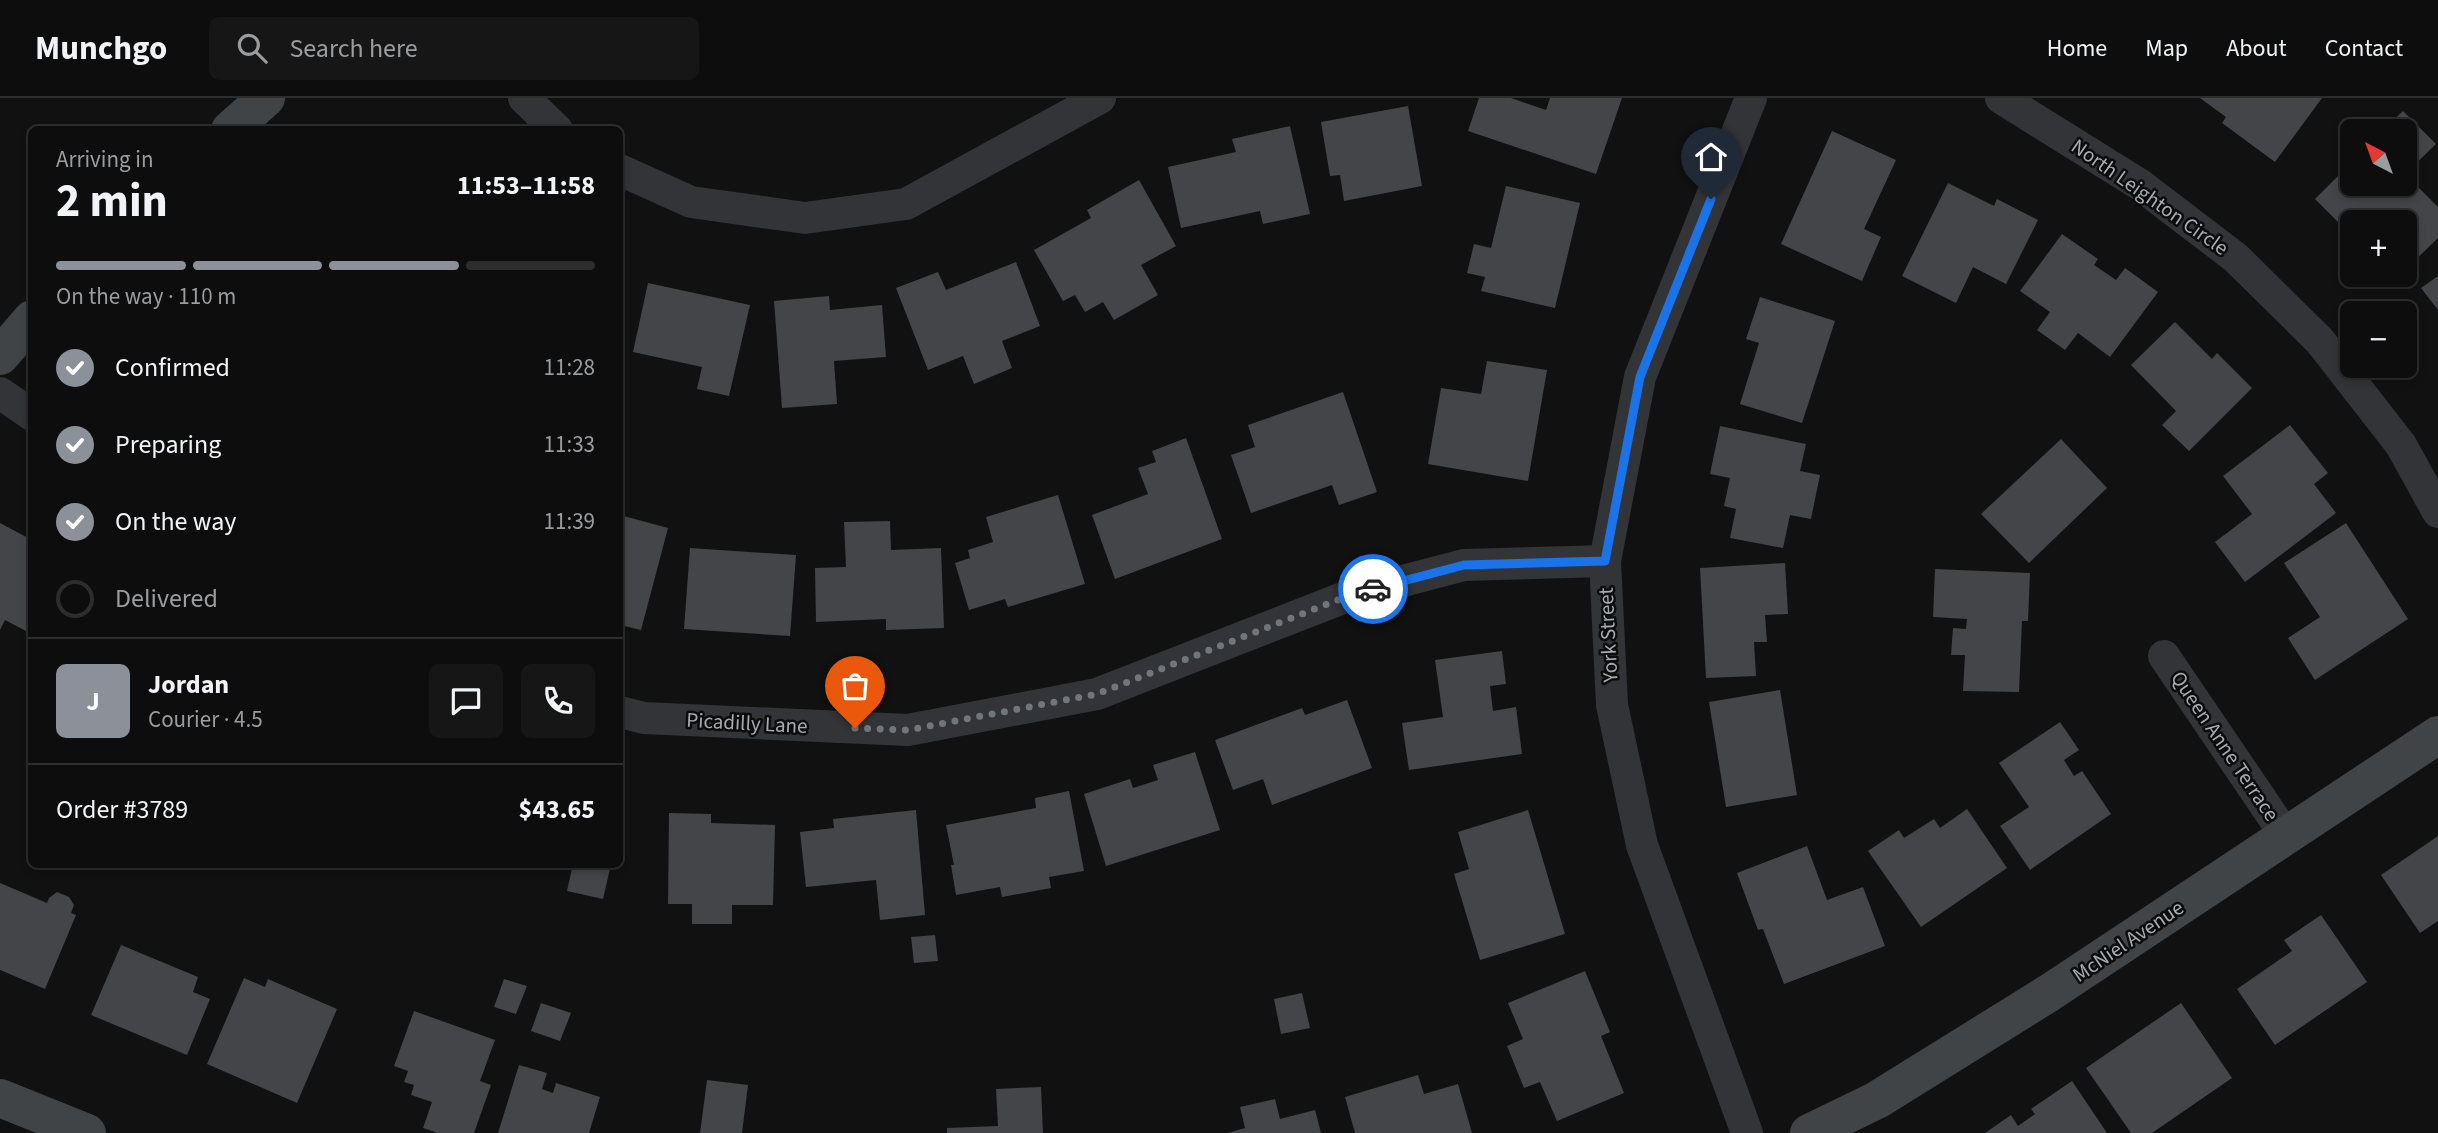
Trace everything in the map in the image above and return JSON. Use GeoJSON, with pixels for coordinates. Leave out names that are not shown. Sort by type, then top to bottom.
{"type":"FeatureCollection","features":[{"type":"Feature","properties":{"kind":"street"},"geometry":{"type":"LineString","coordinates":[[235,126],[267,98]]}},
{"type":"Feature","properties":{"kind":"street"},"geometry":{"type":"LineString","coordinates":[[524,98],[552,126]]}},
{"type":"Feature","properties":{"kind":"street"},"geometry":{"type":"LineString","coordinates":[[623,171],[691,202],[805,218],[906,204],[1100,98]]}},
{"type":"Feature","properties":{"kind":"street","name":"York Street"},"geometry":{"type":"LineString","coordinates":[[1747,1133],[1642,845],[1612,705],[1605,561],[1640,377],[1751,98]]}},
{"type":"Feature","properties":{"kind":"street","name":"North Leighton Circle"},"geometry":{"type":"LineString","coordinates":[[2001,98],[2139,184],[2236,258],[2320,341],[2400,445],[2438,512]]}},
{"type":"Feature","properties":{"kind":"street"},"geometry":{"type":"LineString","coordinates":[[0,356],[28,324]]}},
{"type":"Feature","properties":{"kind":"street"},"geometry":{"type":"LineString","coordinates":[[0,393],[28,412]]}},
{"type":"Feature","properties":{"kind":"street","name":"Picadilly Lane"},"geometry":{"type":"LineString","coordinates":[[623,713],[644,718],[908,730],[1097,694],[1353,594],[1464,565],[1605,561]]}},
{"type":"Feature","properties":{"kind":"street","name":"Queen Anne Terrace"},"geometry":{"type":"LineString","coordinates":[[2164,656],[2286,836]]}},
{"type":"Feature","properties":{"kind":"street","name":"McNiel Avenue"},"geometry":{"type":"LineString","coordinates":[[1809,1133],[1877,1100],[2049,993],[2438,735]]}},
{"type":"Feature","properties":{"kind":"street"},"geometry":{"type":"LineString","coordinates":[[0,1098],[87,1133]]}},
{"type":"Feature","properties":{"kind":"building"},"geometry":{"type":"Polygon","coordinates":[[[1479,98],[1511,98],[1546,110],[1550,98],[1622,98],[1596,174],[1468,131],[1479,98]]]}},
{"type":"Feature","properties":{"kind":"building"},"geometry":{"type":"Polygon","coordinates":[[[2200,98],[2322,98],[2275,162],[2222,123],[2226,117],[2200,98]]]}},
{"type":"Feature","properties":{"kind":"building"},"geometry":{"type":"Polygon","coordinates":[[[1408,106],[1422,186],[1344,201],[1340,175],[1330,176],[1321,122],[1408,106]]]}},
{"type":"Feature","properties":{"kind":"building"},"geometry":{"type":"Polygon","coordinates":[[[2403,111],[2411,119],[2395,119],[2403,111]]]}},
{"type":"Feature","properties":{"kind":"building"},"geometry":{"type":"Polygon","coordinates":[[[2417,125],[2436,144],[2417,162],[2417,125]]]}},
{"type":"Feature","properties":{"kind":"building"},"geometry":{"type":"Polygon","coordinates":[[[1290,126],[1310,214],[1263,224],[1260,211],[1181,228],[1168,167],[1236,152],[1232,139],[1290,126]]]}},
{"type":"Feature","properties":{"kind":"building"},"geometry":{"type":"Polygon","coordinates":[[[1832,131],[1896,160],[1864,229],[1881,237],[1862,281],[1781,244],[1832,131]]]}},
{"type":"Feature","properties":{"kind":"building"},"geometry":{"type":"Polygon","coordinates":[[[2340,174],[2340,196],[2406,198],[2417,196],[2418,187],[2438,207],[2438,238],[2417,258],[2417,210],[2340,210],[2340,224],[2315,199],[2340,174]]]}},
{"type":"Feature","properties":{"kind":"building"},"geometry":{"type":"Polygon","coordinates":[[[1139,180],[1176,246],[1141,265],[1158,295],[1114,320],[1103,302],[1085,312],[1075,295],[1063,301],[1034,250],[1091,218],[1087,210],[1139,180]]]}},
{"type":"Feature","properties":{"kind":"building"},"geometry":{"type":"Polygon","coordinates":[[[1948,183],[1994,206],[1997,199],[2038,220],[2006,284],[1973,267],[1956,303],[1902,276],[1948,183]]]}},
{"type":"Feature","properties":{"kind":"building"},"geometry":{"type":"Polygon","coordinates":[[[1506,186],[1580,203],[1555,308],[1481,291],[1485,277],[1467,273],[1474,244],[1491,248],[1506,186]]]}},
{"type":"Feature","properties":{"kind":"building"},"geometry":{"type":"Polygon","coordinates":[[[2062,234],[2098,259],[2094,265],[2116,280],[2125,268],[2158,292],[2110,357],[2078,333],[2065,350],[2037,330],[2050,312],[2020,291],[2062,234]]]}},
{"type":"Feature","properties":{"kind":"building"},"geometry":{"type":"Polygon","coordinates":[[[1016,262],[1040,326],[1002,341],[1012,368],[974,384],[963,356],[928,370],[896,288],[938,272],[946,290],[1016,262]]]}},
{"type":"Feature","properties":{"kind":"building"},"geometry":{"type":"Polygon","coordinates":[[[2438,276],[2438,310],[2421,288],[2438,276]]]}},
{"type":"Feature","properties":{"kind":"building"},"geometry":{"type":"Polygon","coordinates":[[[648,283],[750,305],[729,396],[697,389],[702,367],[633,352],[648,283]]]}},
{"type":"Feature","properties":{"kind":"building"},"geometry":{"type":"Polygon","coordinates":[[[829,296],[830,310],[882,305],[886,357],[834,361],[837,404],[782,408],[774,301],[829,296]]]}},
{"type":"Feature","properties":{"kind":"building"},"geometry":{"type":"Polygon","coordinates":[[[1760,297],[1835,321],[1802,423],[1740,404],[1759,343],[1746,339],[1760,297]]]}},
{"type":"Feature","properties":{"kind":"building"},"geometry":{"type":"Polygon","coordinates":[[[2175,322],[2212,359],[2217,353],[2252,388],[2189,451],[2162,425],[2176,411],[2131,365],[2175,322]]]}},
{"type":"Feature","properties":{"kind":"building"},"geometry":{"type":"Polygon","coordinates":[[[1487,361],[1547,370],[1528,481],[1428,464],[1441,388],[1481,394],[1487,361]]]}},
{"type":"Feature","properties":{"kind":"building"},"geometry":{"type":"Polygon","coordinates":[[[1343,392],[1377,492],[1339,505],[1332,485],[1251,513],[1231,455],[1255,447],[1248,425],[1343,392]]]}},
{"type":"Feature","properties":{"kind":"building"},"geometry":{"type":"Polygon","coordinates":[[[2290,425],[2328,473],[2314,484],[2336,513],[2245,582],[2215,542],[2252,514],[2223,476],[2290,425]]]}},
{"type":"Feature","properties":{"kind":"building"},"geometry":{"type":"Polygon","coordinates":[[[1720,426],[1806,444],[1800,471],[1820,475],[1811,519],[1790,515],[1783,548],[1730,538],[1736,509],[1724,506],[1730,478],[1710,474],[1720,426]]]}},
{"type":"Feature","properties":{"kind":"building"},"geometry":{"type":"Polygon","coordinates":[[[1186,438],[1222,539],[1115,579],[1092,515],[1148,494],[1138,468],[1156,462],[1152,451],[1186,438]]]}},
{"type":"Feature","properties":{"kind":"building"},"geometry":{"type":"Polygon","coordinates":[[[2061,439],[2107,488],[2029,563],[1981,514],[2061,439]]]}},
{"type":"Feature","properties":{"kind":"building"},"geometry":{"type":"Polygon","coordinates":[[[1058,495],[1085,584],[1008,607],[1005,599],[969,610],[955,563],[970,558],[968,550],[993,542],[986,517],[1058,495]]]}},
{"type":"Feature","properties":{"kind":"building"},"geometry":{"type":"Polygon","coordinates":[[[623,516],[668,528],[641,630],[623,626],[623,516]]]}},
{"type":"Feature","properties":{"kind":"building"},"geometry":{"type":"Polygon","coordinates":[[[890,521],[891,550],[941,548],[944,628],[886,630],[886,619],[816,622],[815,568],[846,567],[844,522],[890,521]]]}},
{"type":"Feature","properties":{"kind":"building"},"geometry":{"type":"Polygon","coordinates":[[[0,523],[28,538],[28,628],[26,631],[5,620],[0,630],[0,523]]]}},
{"type":"Feature","properties":{"kind":"building"},"geometry":{"type":"Polygon","coordinates":[[[2346,523],[2408,619],[2315,680],[2288,638],[2320,617],[2284,563],[2346,523]]]}},
{"type":"Feature","properties":{"kind":"building"},"geometry":{"type":"Polygon","coordinates":[[[690,548],[796,555],[790,636],[684,629],[690,548]]]}},
{"type":"Feature","properties":{"kind":"building"},"geometry":{"type":"Polygon","coordinates":[[[1785,563],[1788,614],[1765,615],[1767,642],[1754,642],[1756,676],[1706,678],[1700,568],[1785,563]]]}},
{"type":"Feature","properties":{"kind":"building"},"geometry":{"type":"Polygon","coordinates":[[[1935,569],[2030,573],[2028,621],[2022,621],[2019,692],[1963,691],[1965,655],[1951,655],[1953,628],[1966,629],[1967,619],[1933,617],[1935,569]]]}},
{"type":"Feature","properties":{"kind":"building"},"geometry":{"type":"Polygon","coordinates":[[[1502,651],[1506,684],[1490,686],[1493,711],[1516,707],[1522,754],[1409,770],[1402,723],[1443,717],[1435,660],[1502,651]]]}},
{"type":"Feature","properties":{"kind":"building"},"geometry":{"type":"Polygon","coordinates":[[[1780,690],[1797,795],[1726,807],[1709,702],[1780,690]]]}},
{"type":"Feature","properties":{"kind":"building"},"geometry":{"type":"Polygon","coordinates":[[[1347,700],[1372,768],[1272,805],[1263,779],[1233,790],[1215,740],[1302,708],[1305,715],[1347,700]]]}},
{"type":"Feature","properties":{"kind":"building"},"geometry":{"type":"Polygon","coordinates":[[[2060,722],[2079,750],[2064,760],[2074,776],[2082,771],[2111,814],[2030,870],[2000,826],[2029,807],[1999,763],[2060,722]]]}},
{"type":"Feature","properties":{"kind":"building"},"geometry":{"type":"Polygon","coordinates":[[[1195,752],[1220,830],[1106,866],[1084,794],[1130,779],[1133,788],[1158,780],[1153,765],[1195,752]]]}},
{"type":"Feature","properties":{"kind":"building"},"geometry":{"type":"Polygon","coordinates":[[[1069,791],[1084,871],[1049,877],[1051,888],[1002,897],[1000,887],[956,895],[951,865],[954,865],[946,825],[1036,808],[1035,798],[1069,791]]]}},
{"type":"Feature","properties":{"kind":"building"},"geometry":{"type":"Polygon","coordinates":[[[1967,809],[2007,868],[1921,927],[1868,851],[1899,830],[1904,838],[1934,819],[1940,828],[1967,809]]]}},
{"type":"Feature","properties":{"kind":"building"},"geometry":{"type":"Polygon","coordinates":[[[916,810],[925,915],[880,920],[876,880],[806,887],[800,832],[834,828],[833,819],[916,810]]]}},
{"type":"Feature","properties":{"kind":"building"},"geometry":{"type":"Polygon","coordinates":[[[1528,810],[1565,934],[1480,960],[1454,874],[1469,869],[1458,832],[1528,810]]]}},
{"type":"Feature","properties":{"kind":"building"},"geometry":{"type":"Polygon","coordinates":[[[669,813],[711,814],[711,823],[775,825],[773,905],[732,905],[732,924],[692,924],[692,904],[668,904],[669,813]]]}},
{"type":"Feature","properties":{"kind":"building"},"geometry":{"type":"Polygon","coordinates":[[[2438,836],[2438,921],[2420,933],[2381,875],[2438,836]]]}},
{"type":"Feature","properties":{"kind":"building"},"geometry":{"type":"Polygon","coordinates":[[[1807,846],[1827,900],[1863,887],[1885,946],[1784,984],[1763,929],[1758,930],[1737,873],[1807,846]]]}},
{"type":"Feature","properties":{"kind":"building"},"geometry":{"type":"Polygon","coordinates":[[[572,868],[610,868],[603,899],[567,891],[572,868]]]}},
{"type":"Feature","properties":{"kind":"building"},"geometry":{"type":"Polygon","coordinates":[[[0,883],[47,903],[57,892],[69,897],[74,905],[71,913],[76,915],[45,989],[0,970],[0,883]]]}},
{"type":"Feature","properties":{"kind":"building"},"geometry":{"type":"Polygon","coordinates":[[[2321,915],[2367,982],[2275,1045],[2237,989],[2292,951],[2284,940],[2321,915]]]}},
{"type":"Feature","properties":{"kind":"building"},"geometry":{"type":"Polygon","coordinates":[[[935,935],[938,961],[914,963],[911,937],[935,935]]]}},
{"type":"Feature","properties":{"kind":"building"},"geometry":{"type":"Polygon","coordinates":[[[121,945],[198,977],[193,992],[210,999],[187,1055],[91,1015],[121,945]]]}},
{"type":"Feature","properties":{"kind":"building"},"geometry":{"type":"Polygon","coordinates":[[[1585,971],[1610,1032],[1601,1036],[1624,1093],[1557,1121],[1540,1082],[1524,1088],[1507,1046],[1523,1039],[1508,1003],[1585,971]]]}},
{"type":"Feature","properties":{"kind":"building"},"geometry":{"type":"Polygon","coordinates":[[[244,978],[265,987],[268,979],[337,1009],[297,1103],[207,1064],[244,978]]]}},
{"type":"Feature","properties":{"kind":"building"},"geometry":{"type":"Polygon","coordinates":[[[504,979],[527,986],[516,1014],[494,1007],[504,979]]]}},
{"type":"Feature","properties":{"kind":"building"},"geometry":{"type":"Polygon","coordinates":[[[1302,993],[1310,1028],[1281,1034],[1274,999],[1302,993]]]}},
{"type":"Feature","properties":{"kind":"building"},"geometry":{"type":"Polygon","coordinates":[[[541,1003],[571,1013],[560,1041],[531,1031],[541,1003]]]}},
{"type":"Feature","properties":{"kind":"building"},"geometry":{"type":"Polygon","coordinates":[[[2181,1003],[2232,1078],[2152,1133],[2131,1133],[2086,1068],[2181,1003]]]}},
{"type":"Feature","properties":{"kind":"building"},"geometry":{"type":"Polygon","coordinates":[[[414,1011],[495,1040],[480,1081],[491,1085],[474,1133],[438,1133],[423,1128],[432,1102],[411,1095],[414,1085],[404,1082],[408,1071],[394,1066],[414,1011]]]}},
{"type":"Feature","properties":{"kind":"building"},"geometry":{"type":"Polygon","coordinates":[[[519,1065],[547,1073],[542,1089],[553,1093],[556,1083],[600,1097],[589,1133],[498,1133],[519,1065]]]}},
{"type":"Feature","properties":{"kind":"building"},"geometry":{"type":"Polygon","coordinates":[[[1418,1075],[1424,1094],[1458,1084],[1472,1133],[1355,1133],[1345,1097],[1418,1075]]]}},
{"type":"Feature","properties":{"kind":"building"},"geometry":{"type":"Polygon","coordinates":[[[707,1080],[748,1085],[742,1133],[700,1133],[707,1080]]]}},
{"type":"Feature","properties":{"kind":"building"},"geometry":{"type":"Polygon","coordinates":[[[2072,1081],[2107,1133],[1985,1133],[2011,1115],[2018,1126],[2035,1114],[2031,1109],[2072,1081]]]}},
{"type":"Feature","properties":{"kind":"building"},"geometry":{"type":"Polygon","coordinates":[[[1041,1087],[1043,1133],[947,1133],[947,1128],[998,1126],[996,1089],[1041,1087]]]}},
{"type":"Feature","properties":{"kind":"building"},"geometry":{"type":"Polygon","coordinates":[[[1275,1099],[1280,1119],[1315,1110],[1321,1133],[1228,1133],[1245,1128],[1240,1107],[1275,1099]]]}},
{"type":"Feature","properties":{"kind":"way so far"},"geometry":{"type":"LineString","coordinates":[[855,728],[908,730],[1097,694],[1353,594],[1373,589]]}},
{"type":"Feature","properties":{"kind":"route"},"geometry":{"type":"LineString","coordinates":[[1373,589],[1464,565],[1605,561],[1640,377],[1711,199]]}}]}
